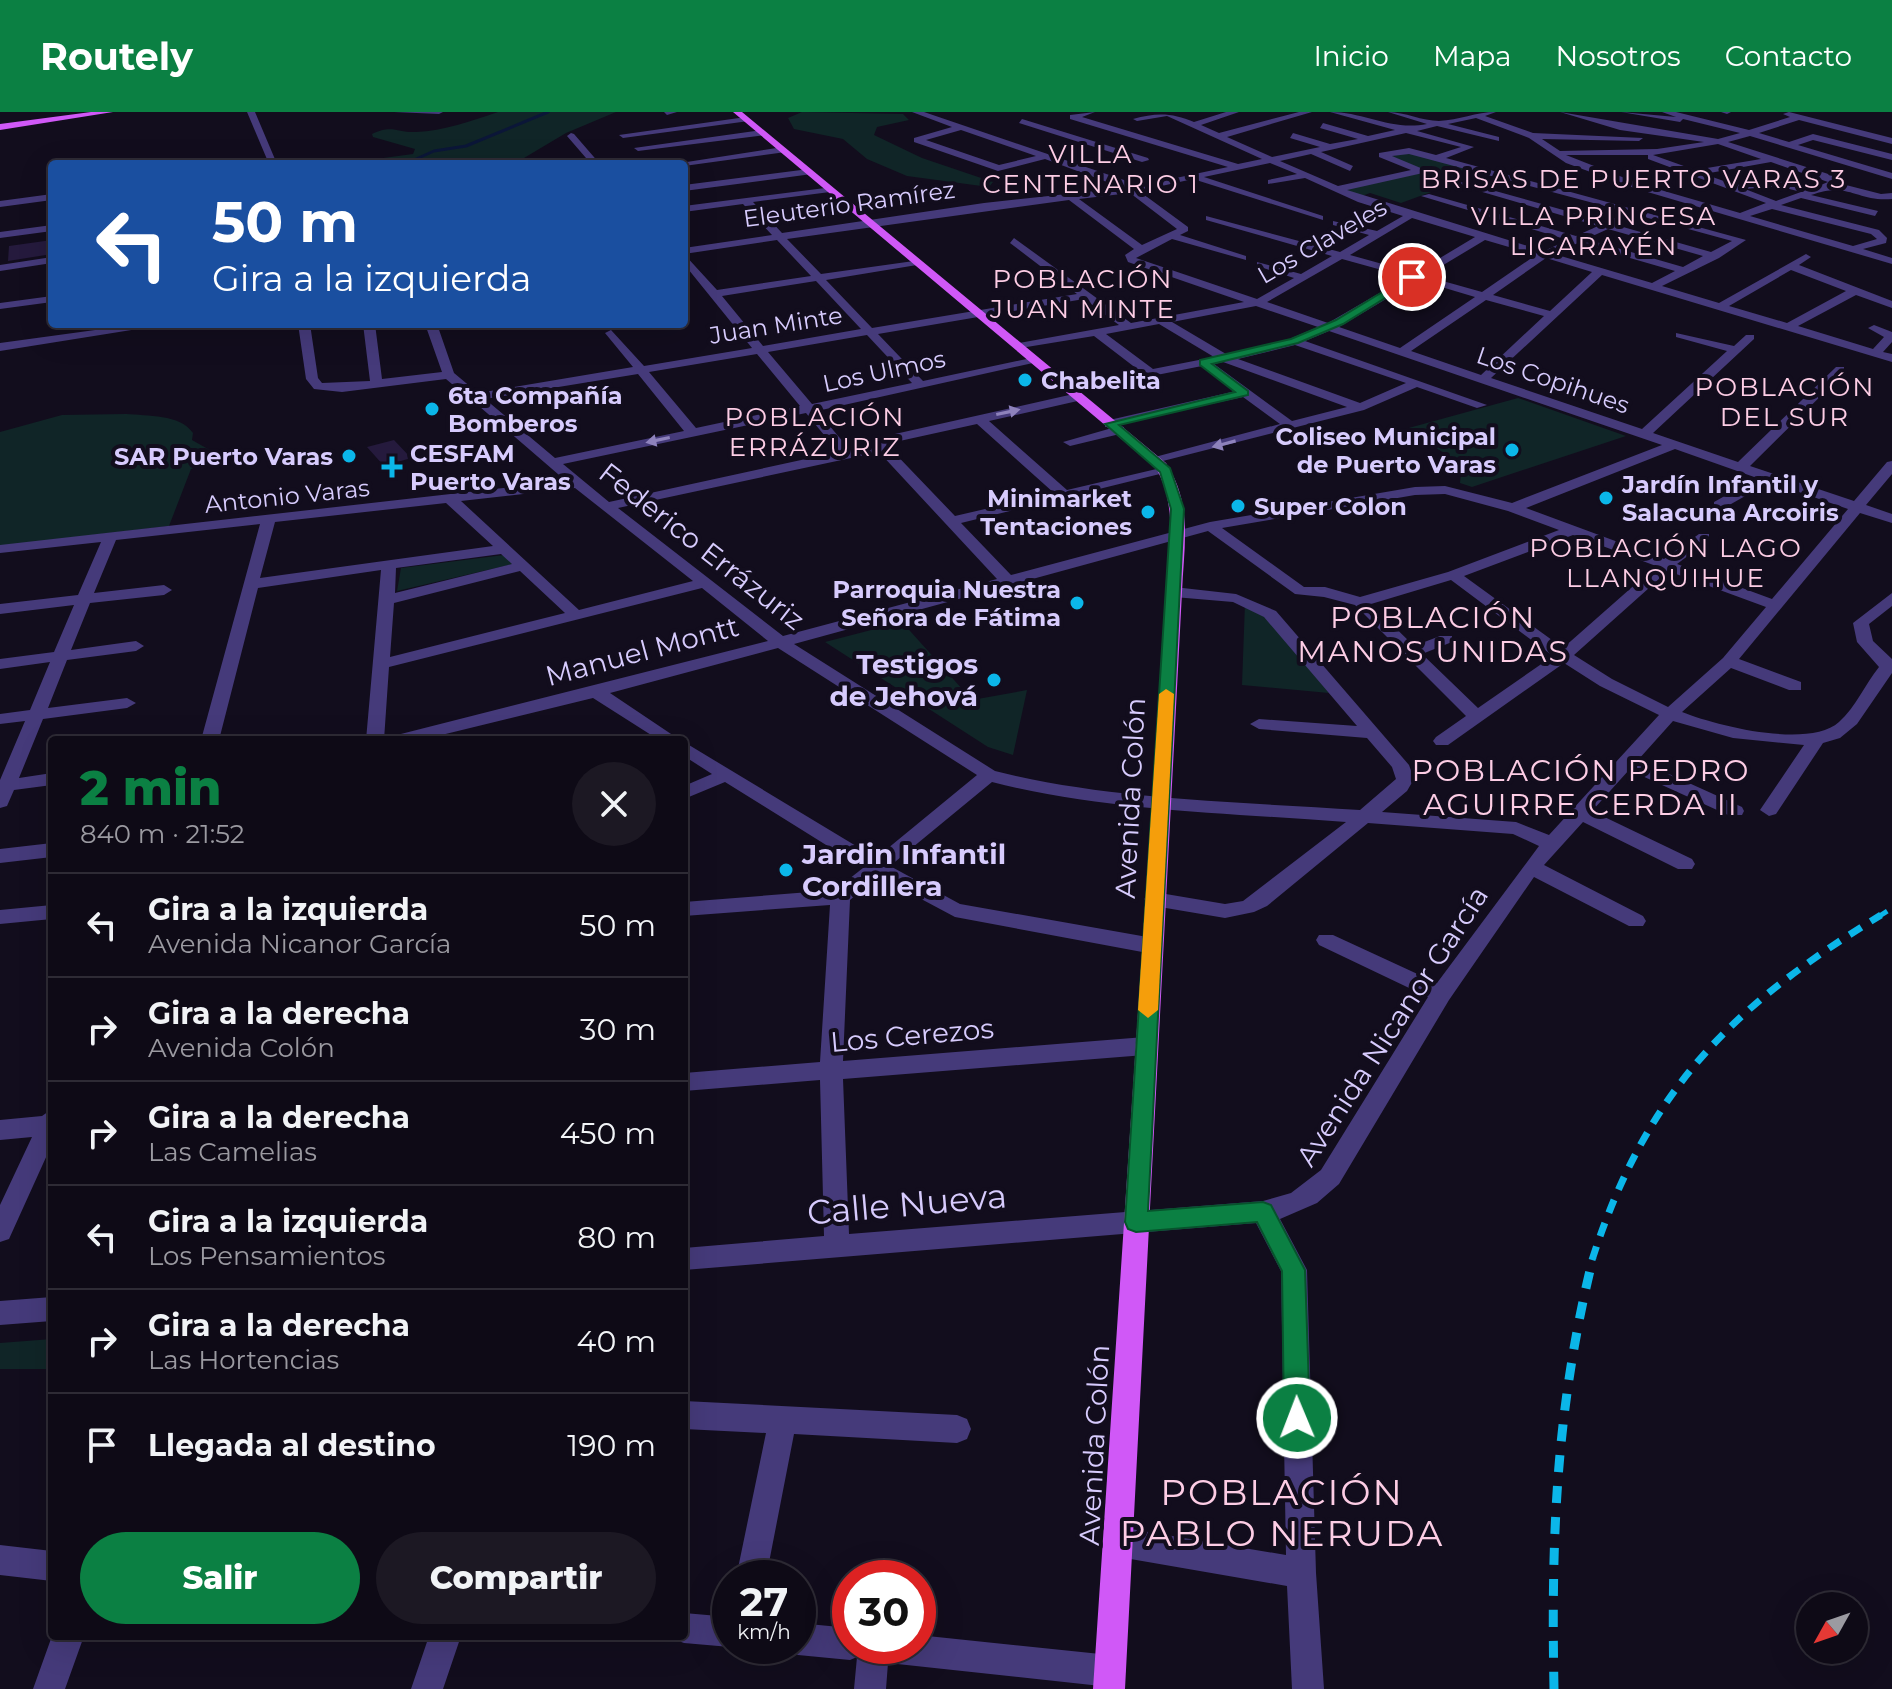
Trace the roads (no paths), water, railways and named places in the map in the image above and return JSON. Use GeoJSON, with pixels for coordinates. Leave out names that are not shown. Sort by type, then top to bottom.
{"type":"FeatureCollection","features":[{"type":"Feature","properties":{"kind":"main road"},"geometry":{"type":"LineString","coordinates":[[0,127],[108,112]]}},
{"type":"Feature","properties":{"kind":"main road"},"geometry":{"type":"LineString","coordinates":[[742,116],[1160,466]]}},
{"type":"Feature","properties":{"kind":"main road","name":"Avenida Colón"},"geometry":{"type":"LineString","coordinates":[[1110,1680],[1174,592],[1176,498],[1160,466]]}},
{"type":"Feature","properties":{"kind":"street"},"geometry":{"type":"LineString","coordinates":[[251,112],[271,160]]}},
{"type":"Feature","properties":{"kind":"street"},"geometry":{"type":"LineString","coordinates":[[398,112],[439,112]]}},
{"type":"Feature","properties":{"kind":"street"},"geometry":{"type":"LineString","coordinates":[[667,113],[673,112]]}},
{"type":"Feature","properties":{"kind":"street"},"geometry":{"type":"LineString","coordinates":[[916,112],[1093,171],[1132,190],[1184,229]]}},
{"type":"Feature","properties":{"kind":"street"},"geometry":{"type":"LineString","coordinates":[[1091,112],[1073,117],[1238,167]]}},
{"type":"Feature","properties":{"kind":"street"},"geometry":{"type":"LineString","coordinates":[[1137,119],[1169,112],[1303,176],[1390,209],[1892,358]]}},
{"type":"Feature","properties":{"kind":"street"},"geometry":{"type":"LineString","coordinates":[[1144,138],[1235,112]]}},
{"type":"Feature","properties":{"kind":"street"},"geometry":{"type":"LineString","coordinates":[[1218,136],[1308,112]]}},
{"type":"Feature","properties":{"kind":"street"},"geometry":{"type":"LineString","coordinates":[[1334,112],[1470,147],[1437,158]]}},
{"type":"Feature","properties":{"kind":"street"},"geometry":{"type":"LineString","coordinates":[[1396,112],[1496,139]]}},
{"type":"Feature","properties":{"kind":"street","name":"Eleuterio Ramírez"},"geometry":{"type":"LineString","coordinates":[[688,252],[871,223],[1132,190],[1492,112]]}},
{"type":"Feature","properties":{"kind":"street"},"geometry":{"type":"LineString","coordinates":[[1564,112],[1721,142],[1834,183],[1881,197],[1892,196]]}},
{"type":"Feature","properties":{"kind":"street"},"geometry":{"type":"LineString","coordinates":[[1625,112],[1700,121]]}},
{"type":"Feature","properties":{"kind":"street"},"geometry":{"type":"LineString","coordinates":[[1666,112],[1750,133],[1892,176]]}},
{"type":"Feature","properties":{"kind":"street"},"geometry":{"type":"LineString","coordinates":[[1777,112],[1892,141]]}},
{"type":"Feature","properties":{"kind":"street"},"geometry":{"type":"LineString","coordinates":[[1473,114],[1532,136],[1552,152],[1637,186],[1684,202],[1857,248],[1892,261]]}},
{"type":"Feature","properties":{"kind":"street"},"geometry":{"type":"LineString","coordinates":[[646,156],[623,135],[742,116]]}},
{"type":"Feature","properties":{"kind":"street"},"geometry":{"type":"LineString","coordinates":[[1552,152],[1645,155],[1721,142],[1798,117]]}},
{"type":"Feature","properties":{"kind":"street"},"geometry":{"type":"LineString","coordinates":[[1512,128],[1526,125]]}},
{"type":"Feature","properties":{"kind":"street"},"geometry":{"type":"LineString","coordinates":[[1023,126],[1039,127],[1149,159],[1093,171]]}},
{"type":"Feature","properties":{"kind":"street"},"geometry":{"type":"LineString","coordinates":[[1323,126],[1368,139]]}},
{"type":"Feature","properties":{"kind":"street"},"geometry":{"type":"LineString","coordinates":[[962,127],[917,140],[998,168],[1047,156]]}},
{"type":"Feature","properties":{"kind":"street"},"geometry":{"type":"LineString","coordinates":[[638,148],[762,133]]}},
{"type":"Feature","properties":{"kind":"street"},"geometry":{"type":"LineString","coordinates":[[1532,136],[1622,140],[1662,133]]}},
{"type":"Feature","properties":{"kind":"street"},"geometry":{"type":"LineString","coordinates":[[994,138],[1009,134]]}},
{"type":"Feature","properties":{"kind":"street"},"geometry":{"type":"LineString","coordinates":[[571,136],[591,160]]}},
{"type":"Feature","properties":{"kind":"street"},"geometry":{"type":"LineString","coordinates":[[1293,136],[1331,147]]}},
{"type":"Feature","properties":{"kind":"street"},"geometry":{"type":"LineString","coordinates":[[1788,145],[1813,137],[1892,160]]}},
{"type":"Feature","properties":{"kind":"street"},"geometry":{"type":"LineString","coordinates":[[1302,191],[1420,171],[1351,143]]}},
{"type":"Feature","properties":{"kind":"street"},"geometry":{"type":"LineString","coordinates":[[688,163],[783,150]]}},
{"type":"Feature","properties":{"kind":"street"},"geometry":{"type":"LineString","coordinates":[[1312,151],[1350,168]]}},
{"type":"Feature","properties":{"kind":"street"},"geometry":{"type":"LineString","coordinates":[[1382,155],[1409,151],[1741,240],[1653,287]]}},
{"type":"Feature","properties":{"kind":"street"},"geometry":{"type":"LineString","coordinates":[[1645,155],[1772,204],[1875,232],[1882,238],[1882,241],[1857,248]]}},
{"type":"Feature","properties":{"kind":"street"},"geometry":{"type":"LineString","coordinates":[[1694,173],[1772,159]]}},
{"type":"Feature","properties":{"kind":"street"},"geometry":{"type":"LineString","coordinates":[[1739,217],[1870,171],[1892,160]]}},
{"type":"Feature","properties":{"kind":"street"},"geometry":{"type":"LineString","coordinates":[[688,188],[809,172]]}},
{"type":"Feature","properties":{"kind":"street"},"geometry":{"type":"LineString","coordinates":[[1390,209],[1492,172]]}},
{"type":"Feature","properties":{"kind":"street"},"geometry":{"type":"LineString","coordinates":[[1271,182],[1303,176]]}},
{"type":"Feature","properties":{"kind":"street"},"geometry":{"type":"LineString","coordinates":[[1193,177],[1320,218]]}},
{"type":"Feature","properties":{"kind":"street"},"geometry":{"type":"LineString","coordinates":[[1684,202],[1734,188],[1778,183],[1875,213]]}},
{"type":"Feature","properties":{"kind":"street"},"geometry":{"type":"LineString","coordinates":[[1460,184],[1715,256]]}},
{"type":"Feature","properties":{"kind":"street"},"geometry":{"type":"LineString","coordinates":[[688,209],[830,189]]}},
{"type":"Feature","properties":{"kind":"street"},"geometry":{"type":"LineString","coordinates":[[688,193],[703,207]]}},
{"type":"Feature","properties":{"kind":"street"},"geometry":{"type":"LineString","coordinates":[[1070,196],[1141,249],[1223,212]]}},
{"type":"Feature","properties":{"kind":"street"},"geometry":{"type":"LineString","coordinates":[[1426,196],[1685,271]]}},
{"type":"Feature","properties":{"kind":"street"},"geometry":{"type":"LineString","coordinates":[[48,198],[3,204],[0,237],[48,229]]}},
{"type":"Feature","properties":{"kind":"street"},"geometry":{"type":"LineString","coordinates":[[1237,205],[1251,198]]}},
{"type":"Feature","properties":{"kind":"street"},"geometry":{"type":"LineString","coordinates":[[746,201],[920,385]]}},
{"type":"Feature","properties":{"kind":"street"},"geometry":{"type":"LineString","coordinates":[[1403,351],[1544,255],[1638,211]]}},
{"type":"Feature","properties":{"kind":"street","name":"Los Claveles"},"geometry":{"type":"LineString","coordinates":[[1019,347],[1260,302],[1411,215]]}},
{"type":"Feature","properties":{"kind":"street"},"geometry":{"type":"LineString","coordinates":[[1209,218],[1552,315]]}},
{"type":"Feature","properties":{"kind":"street"},"geometry":{"type":"LineString","coordinates":[[1336,223],[1378,234]]}},
{"type":"Feature","properties":{"kind":"street"},"geometry":{"type":"LineString","coordinates":[[1171,235],[1242,258]]}},
{"type":"Feature","properties":{"kind":"street"},"geometry":{"type":"LineString","coordinates":[[608,506],[847,455],[1150,373],[1294,341],[1329,326],[1483,237]]}},
{"type":"Feature","properties":{"kind":"street"},"geometry":{"type":"LineString","coordinates":[[1014,241],[1129,327]]}},
{"type":"Feature","properties":{"kind":"street","name":"Los Copihues"},"geometry":{"type":"LineString","coordinates":[[1141,249],[1130,258],[1892,519]]}},
{"type":"Feature","properties":{"kind":"street"},"geometry":{"type":"LineString","coordinates":[[688,254],[714,294],[847,455]]}},
{"type":"Feature","properties":{"kind":"street"},"geometry":{"type":"LineString","coordinates":[[1720,307],[1806,257]]}},
{"type":"Feature","properties":{"kind":"street"},"geometry":{"type":"LineString","coordinates":[[0,268],[48,261]]}},
{"type":"Feature","properties":{"kind":"street"},"geometry":{"type":"LineString","coordinates":[[714,294],[917,262]]}},
{"type":"Feature","properties":{"kind":"street"},"geometry":{"type":"LineString","coordinates":[[1261,264],[1304,278]]}},
{"type":"Feature","properties":{"kind":"street"},"geometry":{"type":"LineString","coordinates":[[1791,266],[1892,305]]}},
{"type":"Feature","properties":{"kind":"street"},"geometry":{"type":"LineString","coordinates":[[1483,379],[1600,271]]}},
{"type":"Feature","properties":{"kind":"street"},"geometry":{"type":"LineString","coordinates":[[1788,327],[1866,280]]}},
{"type":"Feature","properties":{"kind":"street","name":"Juan Minte"},"geometry":{"type":"LineString","coordinates":[[471,398],[1088,295]]}},
{"type":"Feature","properties":{"kind":"street"},"geometry":{"type":"LineString","coordinates":[[0,306],[48,300]]}},
{"type":"Feature","properties":{"kind":"street"},"geometry":{"type":"LineString","coordinates":[[1162,321],[1224,358],[1360,407]]}},
{"type":"Feature","properties":{"kind":"street"},"geometry":{"type":"LineString","coordinates":[[0,347],[108,328]]}},
{"type":"Feature","properties":{"kind":"street"},"geometry":{"type":"LineString","coordinates":[[305,328],[314,384],[335,389],[449,375]]}},
{"type":"Feature","properties":{"kind":"street"},"geometry":{"type":"LineString","coordinates":[[370,328],[377,384]]}},
{"type":"Feature","properties":{"kind":"street","name":"Federico Errázuriz"},"geometry":{"type":"LineString","coordinates":[[432,328],[449,375],[471,398],[578,484],[780,642],[989,775],[1020,783],[1160,802],[1516,828],[1550,843]]}},
{"type":"Feature","properties":{"kind":"street"},"geometry":{"type":"LineString","coordinates":[[1874,328],[1891,336],[1875,353]]}},
{"type":"Feature","properties":{"kind":"street"},"geometry":{"type":"LineString","coordinates":[[611,333],[693,433]]}},
{"type":"Feature","properties":{"kind":"street"},"geometry":{"type":"LineString","coordinates":[[1097,333],[1150,373]]}},
{"type":"Feature","properties":{"kind":"street"},"geometry":{"type":"LineString","coordinates":[[1680,335],[1736,350]]}},
{"type":"Feature","properties":{"kind":"street"},"geometry":{"type":"LineString","coordinates":[[1643,435],[1750,337]]}},
{"type":"Feature","properties":{"kind":"street"},"geometry":{"type":"LineString","coordinates":[[1294,341],[1481,405]]}},
{"type":"Feature","properties":{"kind":"street","name":"Los Ulmos"},"geometry":{"type":"LineString","coordinates":[[553,462],[1036,361]]}},
{"type":"Feature","properties":{"kind":"street"},"geometry":{"type":"LineString","coordinates":[[1204,362],[1291,426]]}},
{"type":"Feature","properties":{"kind":"street"},"geometry":{"type":"LineString","coordinates":[[1740,468],[1840,370]]}},
{"type":"Feature","properties":{"kind":"street"},"geometry":{"type":"LineString","coordinates":[[952,521],[1063,494],[1360,407],[1417,383]]}},
{"type":"Feature","properties":{"kind":"street"},"geometry":{"type":"LineString","coordinates":[[1070,442],[1114,427],[1244,393]]}},
{"type":"Feature","properties":{"kind":"street"},"geometry":{"type":"LineString","coordinates":[[979,419],[1063,494]]}},
{"type":"Feature","properties":{"kind":"street"},"geometry":{"type":"LineString","coordinates":[[880,444],[1007,580]]}},
{"type":"Feature","properties":{"kind":"street"},"geometry":{"type":"LineString","coordinates":[[1513,508],[1674,445]]}},
{"type":"Feature","properties":{"kind":"street","name":"Avenida Nicanor García"},"geometry":{"type":"LineString","coordinates":[[1136,1222],[1263,1212],[1302,1200],[1330,1177],[1441,994],[1531,867],[1669,715],[1729,661],[1892,465]]}},
{"type":"Feature","properties":{"kind":"street"},"geometry":{"type":"LineString","coordinates":[[1719,505],[1768,477]]}},
{"type":"Feature","properties":{"kind":"street","name":"Antonio Varas"},"geometry":{"type":"LineString","coordinates":[[0,549],[578,484]]}},
{"type":"Feature","properties":{"kind":"street","name":"Manuel Montt"},"geometry":{"type":"LineString","coordinates":[[415,736],[596,692],[1210,526],[1423,490],[1469,495],[1513,508],[1777,606]]}},
{"type":"Feature","properties":{"kind":"street"},"geometry":{"type":"LineString","coordinates":[[450,499],[576,615]]}},
{"type":"Feature","properties":{"kind":"street"},"geometry":{"type":"LineString","coordinates":[[211,736],[268,520]]}},
{"type":"Feature","properties":{"kind":"street"},"geometry":{"type":"LineString","coordinates":[[1210,526],[1300,591],[1325,592],[1360,602],[1476,716]]}},
{"type":"Feature","properties":{"kind":"street"},"geometry":{"type":"LineString","coordinates":[[1360,602],[1453,575],[1576,529]]}},
{"type":"Feature","properties":{"kind":"street"},"geometry":{"type":"LineString","coordinates":[[2,791],[110,537]]}},
{"type":"Feature","properties":{"kind":"street"},"geometry":{"type":"LineString","coordinates":[[1442,741],[1564,656],[1667,564],[1704,537]]}},
{"type":"Feature","properties":{"kind":"street"},"geometry":{"type":"LineString","coordinates":[[251,584],[504,549]]}},
{"type":"Feature","properties":{"kind":"street"},"geometry":{"type":"LineString","coordinates":[[375,736],[389,566]]}},
{"type":"Feature","properties":{"kind":"street"},"geometry":{"type":"LineString","coordinates":[[386,600],[522,566]]}},
{"type":"Feature","properties":{"kind":"street"},"geometry":{"type":"LineString","coordinates":[[1453,575],[1598,680],[1669,715],[1717,732],[1817,739],[1837,733],[1846,725],[1890,665],[1865,642],[1861,623],[1892,598]]}},
{"type":"Feature","properties":{"kind":"street"},"geometry":{"type":"LineString","coordinates":[[381,664],[705,583]]}},
{"type":"Feature","properties":{"kind":"street"},"geometry":{"type":"LineString","coordinates":[[0,609],[164,590]]}},
{"type":"Feature","properties":{"kind":"street"},"geometry":{"type":"LineString","coordinates":[[1154,899],[1225,911],[1260,901],[1401,787],[1405,779],[1400,765],[1263,609],[1230,596],[1174,592]]}},
{"type":"Feature","properties":{"kind":"street"},"geometry":{"type":"LineString","coordinates":[[1413,652],[1446,639]]}},
{"type":"Feature","properties":{"kind":"street"},"geometry":{"type":"LineString","coordinates":[[0,664],[136,646]]}},
{"type":"Feature","properties":{"kind":"street"},"geometry":{"type":"LineString","coordinates":[[1729,661],[1795,686]]}},
{"type":"Feature","properties":{"kind":"street"},"geometry":{"type":"LineString","coordinates":[[596,692],[665,736]]}},
{"type":"Feature","properties":{"kind":"street"},"geometry":{"type":"LineString","coordinates":[[0,719],[127,703]]}},
{"type":"Feature","properties":{"kind":"street"},"geometry":{"type":"LineString","coordinates":[[1259,724],[1373,733]]}},
{"type":"Feature","properties":{"kind":"street"},"geometry":{"type":"LineString","coordinates":[[1769,810],[1817,739]]}},
{"type":"Feature","properties":{"kind":"street"},"geometry":{"type":"LineString","coordinates":[[688,751],[878,868],[955,910],[1153,946]]}},
{"type":"Feature","properties":{"kind":"street"},"geometry":{"type":"LineString","coordinates":[[1625,761],[1735,811]]}},
{"type":"Feature","properties":{"kind":"street"},"geometry":{"type":"LineString","coordinates":[[688,791],[725,775]]}},
{"type":"Feature","properties":{"kind":"street"},"geometry":{"type":"LineString","coordinates":[[688,909],[840,897],[989,775]]}},
{"type":"Feature","properties":{"kind":"street"},"geometry":{"type":"LineString","coordinates":[[2,791],[48,780]]}},
{"type":"Feature","properties":{"kind":"street"},"geometry":{"type":"LineString","coordinates":[[1578,812],[1685,864]]}},
{"type":"Feature","properties":{"kind":"street"},"geometry":{"type":"LineString","coordinates":[[0,856],[48,850]]}},
{"type":"Feature","properties":{"kind":"street"},"geometry":{"type":"LineString","coordinates":[[1531,867],[1636,921]]}},
{"type":"Feature","properties":{"kind":"street"},"geometry":{"type":"LineString","coordinates":[[837,1246],[831,1072],[840,897]]}},
{"type":"Feature","properties":{"kind":"street"},"geometry":{"type":"LineString","coordinates":[[0,917],[48,912]]}},
{"type":"Feature","properties":{"kind":"street"},"geometry":{"type":"LineString","coordinates":[[1326,940],[1441,994]]}},
{"type":"Feature","properties":{"kind":"street","name":"Los Cerezos"},"geometry":{"type":"LineString","coordinates":[[688,1082],[1145,1046]]}},
{"type":"Feature","properties":{"kind":"street"},"geometry":{"type":"LineString","coordinates":[[0,1130],[48,1123]]}},
{"type":"Feature","properties":{"kind":"street"},"geometry":{"type":"LineString","coordinates":[[0,1231],[48,1129]]}},
{"type":"Feature","properties":{"kind":"street"},"geometry":{"type":"LineString","coordinates":[[1263,1212],[1294,1270],[1301,1573],[1308,1689]]}},
{"type":"Feature","properties":{"kind":"street","name":"Calle Nueva"},"geometry":{"type":"LineString","coordinates":[[688,1259],[1136,1222]]}},
{"type":"Feature","properties":{"kind":"street"},"geometry":{"type":"LineString","coordinates":[[0,1313],[48,1309]]}},
{"type":"Feature","properties":{"kind":"street"},"geometry":{"type":"LineString","coordinates":[[688,1415],[957,1429]]}},
{"type":"Feature","properties":{"kind":"street"},"geometry":{"type":"LineString","coordinates":[[755,1560],[783,1420]]}},
{"type":"Feature","properties":{"kind":"street"},"geometry":{"type":"LineString","coordinates":[[1119,1542],[1301,1573]]}},
{"type":"Feature","properties":{"kind":"street"},"geometry":{"type":"LineString","coordinates":[[0,1560],[48,1566]]}},
{"type":"Feature","properties":{"kind":"street"},"geometry":{"type":"LineString","coordinates":[[688,1628],[712,1630]]}},
{"type":"Feature","properties":{"kind":"street"},"geometry":{"type":"LineString","coordinates":[[49,1689],[67,1640]]}},
{"type":"Feature","properties":{"kind":"street"},"geometry":{"type":"LineString","coordinates":[[427,1689],[444,1640]]}},
{"type":"Feature","properties":{"kind":"street"},"geometry":{"type":"LineString","coordinates":[[936,1655],[1110,1680]]}},
{"type":"Feature","properties":{"kind":"street"},"geometry":{"type":"LineString","coordinates":[[870,1689],[871,1664]]}},
{"type":"Feature","properties":{"kind":"waterway"},"geometry":{"type":"LineString","coordinates":[[414,160],[434,151],[466,146],[548,112]]}},
{"type":"Feature","properties":{"kind":"railway"},"geometry":{"type":"LineString","coordinates":[[1878,917],[1892,908]]}},
{"type":"Feature","properties":{"kind":"railway"},"geometry":{"type":"LineString","coordinates":[[1592,1260],[1614,1200],[1639,1147],[1668,1100],[1701,1058],[1739,1019],[1781,983],[1881,915]]}},
{"type":"Feature","properties":{"kind":"railway"},"geometry":{"type":"LineString","coordinates":[[1554,1689],[1558,1472],[1571,1367],[1593,1258]]}},
{"type":"Feature","properties":{"kind":"place","name":"Chabelita"},"geometry":{"type":"Point","coordinates":[1025,380]}},
{"type":"Feature","properties":{"kind":"place","name":"6ta Compañía Bomberos"},"geometry":{"type":"Point","coordinates":[432,409]}},
{"type":"Feature","properties":{"kind":"place","name":"Coliseo Municipal de Puerto Varas"},"geometry":{"type":"Point","coordinates":[1512,450]}},
{"type":"Feature","properties":{"kind":"place","name":"SAR Puerto Varas"},"geometry":{"type":"Point","coordinates":[349,456]}},
{"type":"Feature","properties":{"kind":"place","name":"CESFAM Puerto Varas"},"geometry":{"type":"Point","coordinates":[392,467]}},
{"type":"Feature","properties":{"kind":"place","name":"Jardín Infantil y Salacuna Arcoiris"},"geometry":{"type":"Point","coordinates":[1606,498]}},
{"type":"Feature","properties":{"kind":"place","name":"Super Colon"},"geometry":{"type":"Point","coordinates":[1238,506]}},
{"type":"Feature","properties":{"kind":"place","name":"Minimarket Tentaciones"},"geometry":{"type":"Point","coordinates":[1148,512]}},
{"type":"Feature","properties":{"kind":"place","name":"Parroquia Nuestra Señora de Fátima"},"geometry":{"type":"Point","coordinates":[1077,603]}},
{"type":"Feature","properties":{"kind":"place","name":"Testigos de Jehová"},"geometry":{"type":"Point","coordinates":[994,680]}},
{"type":"Feature","properties":{"kind":"place","name":"Jardin Infantil Cordillera"},"geometry":{"type":"Point","coordinates":[786,870]}},
{"type":"Feature","properties":{"kind":"district","name":"VILLA CENTENARIO 1"},"geometry":{"type":"Point","coordinates":[1091,169]}},
{"type":"Feature","properties":{"kind":"district","name":"BRISAS DE PUERTO VARAS 3"},"geometry":{"type":"Point","coordinates":[1634,179]}},
{"type":"Feature","properties":{"kind":"district","name":"VILLA PRINCESA LICARAYÉN"},"geometry":{"type":"Point","coordinates":[1594,231]}},
{"type":"Feature","properties":{"kind":"district","name":"POBLACIÓN JUAN MINTE"},"geometry":{"type":"Point","coordinates":[1083,294]}},
{"type":"Feature","properties":{"kind":"district","name":"POBLACIÓN DEL SUR"},"geometry":{"type":"Point","coordinates":[1785,402]}},
{"type":"Feature","properties":{"kind":"district","name":"POBLACIÓN ERRÁZURIZ"},"geometry":{"type":"Point","coordinates":[815,432]}},
{"type":"Feature","properties":{"kind":"district","name":"POBLACIÓN LAGO LLANQUIHUE"},"geometry":{"type":"Point","coordinates":[1666,563]}},
{"type":"Feature","properties":{"kind":"district","name":"POBLACIÓN MANOS UNIDAS"},"geometry":{"type":"Point","coordinates":[1433,634]}},
{"type":"Feature","properties":{"kind":"district","name":"POBLACIÓN PEDRO AGUIRRE CERDA II"},"geometry":{"type":"Point","coordinates":[1581,787]}},
{"type":"Feature","properties":{"kind":"district","name":"POBLACIÓN PABLO NERUDA"},"geometry":{"type":"Point","coordinates":[1282,1512]}}]}
